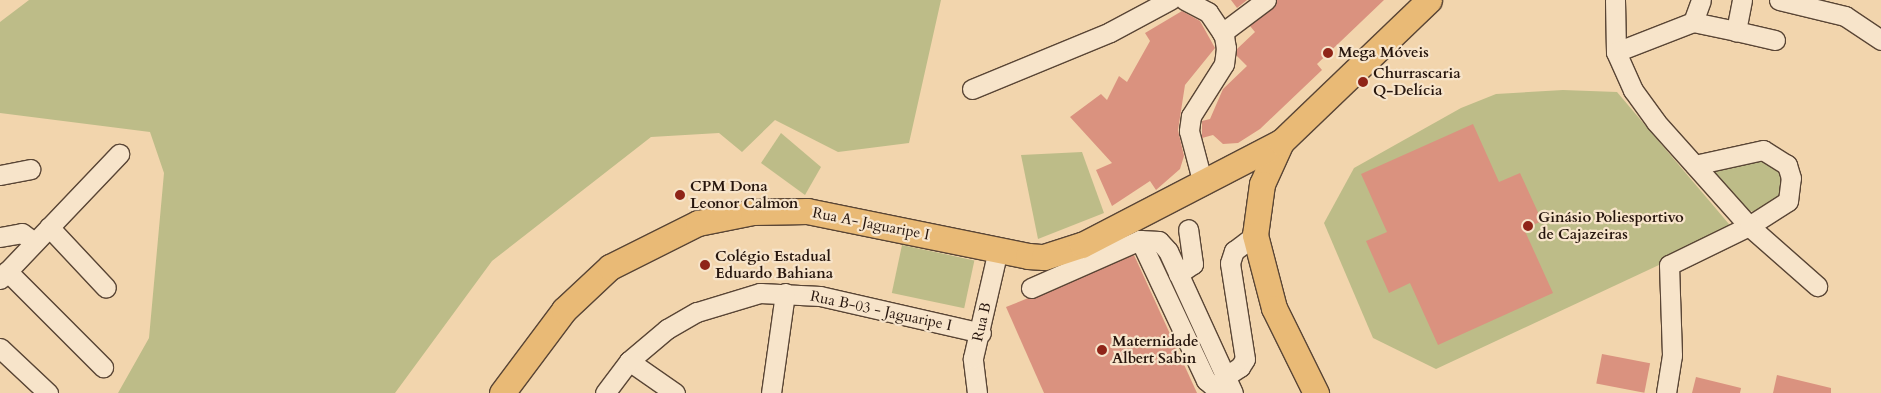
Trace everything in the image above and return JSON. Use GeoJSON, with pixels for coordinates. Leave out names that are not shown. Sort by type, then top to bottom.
{"type":"FeatureCollection","features":[{"type":"Feature","properties":{"kind":"main road"},"geometry":{"type":"LineString","coordinates":[[1316,393],[1274,308],[1255,235],[1262,184],[1281,142],[1428,0]]}},
{"type":"Feature","properties":{"kind":"main road","name":"Rua A- Jaguaripe I"},"geometry":{"type":"LineString","coordinates":[[502,393],[564,310],[610,267],[698,223],[753,212],[807,211],[1028,256],[1062,253],[1203,184],[1281,142]]}},
{"type":"Feature","properties":{"kind":"street"},"geometry":{"type":"LineString","coordinates":[[972,89],[1110,32],[1170,0]]}},
{"type":"Feature","properties":{"kind":"street"},"geometry":{"type":"LineString","coordinates":[[1185,0],[1208,12],[1222,33],[1224,64],[1190,116],[1189,131],[1203,184]]}},
{"type":"Feature","properties":{"kind":"street"},"geometry":{"type":"LineString","coordinates":[[1222,33],[1266,0]]}},
{"type":"Feature","properties":{"kind":"street"},"geometry":{"type":"LineString","coordinates":[[1615,0],[1616,52],[1633,90],[1749,226],[1817,286]]}},
{"type":"Feature","properties":{"kind":"street"},"geometry":{"type":"LineString","coordinates":[[1693,22],[1702,0]]}},
{"type":"Feature","properties":{"kind":"street"},"geometry":{"type":"LineString","coordinates":[[1736,31],[1742,0]]}},
{"type":"Feature","properties":{"kind":"street"},"geometry":{"type":"LineString","coordinates":[[1779,0],[1845,16],[1873,25],[1881,40]]}},
{"type":"Feature","properties":{"kind":"street"},"geometry":{"type":"LineString","coordinates":[[1616,52],[1693,22],[1775,40]]}},
{"type":"Feature","properties":{"kind":"street"},"geometry":{"type":"LineString","coordinates":[[1666,393],[1672,355],[1666,269],[1749,226],[1788,201],[1791,178],[1787,165],[1763,150],[1695,164]]}},
{"type":"Feature","properties":{"kind":"street"},"geometry":{"type":"LineString","coordinates":[[103,367],[4,275],[119,154]]}},
{"type":"Feature","properties":{"kind":"street"},"geometry":{"type":"LineString","coordinates":[[0,175],[30,169]]}},
{"type":"Feature","properties":{"kind":"street"},"geometry":{"type":"LineString","coordinates":[[49,228],[106,288]]}},
{"type":"Feature","properties":{"kind":"street"},"geometry":{"type":"LineString","coordinates":[[1178,274],[1194,264],[1188,229]]}},
{"type":"Feature","properties":{"kind":"street"},"geometry":{"type":"LineString","coordinates":[[0,237],[22,234],[34,242]]}},
{"type":"Feature","properties":{"kind":"street"},"geometry":{"type":"LineString","coordinates":[[1230,387],[1245,359],[1230,263],[1234,251],[1255,235]]}},
{"type":"Feature","properties":{"kind":"street"},"geometry":{"type":"LineString","coordinates":[[1031,288],[1140,240],[1154,239],[1164,245],[1190,297],[1230,387]]}},
{"type":"Feature","properties":{"kind":"street"},"geometry":{"type":"LineString","coordinates":[[1140,240],[1206,380],[1215,388],[1230,387]]}},
{"type":"Feature","properties":{"kind":"street","name":"Rua B"},"geometry":{"type":"LineString","coordinates":[[977,393],[971,372],[998,250]]}},
{"type":"Feature","properties":{"kind":"street","name":"Rua B-03 - Jaguaripe I"},"geometry":{"type":"LineString","coordinates":[[606,393],[629,361],[697,312],[760,293],[820,296],[981,333]]}},
{"type":"Feature","properties":{"kind":"street"},"geometry":{"type":"LineString","coordinates":[[771,393],[785,293]]}},
{"type":"Feature","properties":{"kind":"street"},"geometry":{"type":"LineString","coordinates":[[1171,307],[1190,297]]}},
{"type":"Feature","properties":{"kind":"street"},"geometry":{"type":"LineString","coordinates":[[0,348],[48,393]]}},
{"type":"Feature","properties":{"kind":"street"},"geometry":{"type":"LineString","coordinates":[[629,361],[675,393]]}},
{"type":"Feature","properties":{"kind":"shaded area"},"geometry":{"type":"Polygon","coordinates":[[[29,0],[941,0],[909,143],[838,152],[775,120],[742,152],[719,133],[651,137],[492,261],[395,393],[118,393],[149,338],[164,173],[150,132],[0,113],[0,22],[29,0]]]}},
{"type":"Feature","properties":{"kind":"shaded area","name":"Ginásio Poliesportivo de Cajazeiras"},"geometry":{"type":"Polygon","coordinates":[[[1563,90],[1617,92],[1734,230],[1436,369],[1373,338],[1324,223],[1354,168],[1461,108],[1496,94],[1563,90]]]}},
{"type":"Feature","properties":{"kind":"shaded area"},"geometry":{"type":"Polygon","coordinates":[[[781,133],[821,167],[805,195],[761,163],[781,133]]]}},
{"type":"Feature","properties":{"kind":"shaded area"},"geometry":{"type":"Polygon","coordinates":[[[1082,152],[1104,213],[1038,239],[1021,155],[1082,152]]]}},
{"type":"Feature","properties":{"kind":"shaded area"},"geometry":{"type":"Polygon","coordinates":[[[1759,159],[1776,164],[1782,182],[1780,199],[1757,213],[1738,207],[1707,171],[1759,159]]]}},
{"type":"Feature","properties":{"kind":"shaded area"},"geometry":{"type":"Polygon","coordinates":[[[902,245],[974,260],[964,308],[892,293],[902,245]]]}},
{"type":"Feature","properties":{"kind":"building"},"geometry":{"type":"Polygon","coordinates":[[[1231,0],[1247,0],[1237,8],[1231,0]]]}},
{"type":"Feature","properties":{"kind":"building"},"geometry":{"type":"Polygon","coordinates":[[[1277,0],[1384,0],[1317,64],[1322,70],[1260,129],[1238,143],[1223,144],[1213,135],[1202,138],[1202,121],[1210,119],[1223,89],[1247,66],[1236,55],[1237,49],[1255,32],[1250,26],[1277,0]]]}},
{"type":"Feature","properties":{"kind":"building"},"geometry":{"type":"Polygon","coordinates":[[[1182,11],[1200,21],[1215,48],[1185,85],[1178,130],[1184,156],[1180,169],[1156,190],[1150,181],[1112,206],[1096,170],[1112,163],[1070,117],[1101,94],[1107,100],[1119,76],[1127,82],[1150,41],[1145,33],[1182,11]]]}},
{"type":"Feature","properties":{"kind":"building"},"geometry":{"type":"Polygon","coordinates":[[[1473,124],[1499,182],[1520,173],[1542,221],[1524,229],[1553,293],[1438,345],[1410,283],[1389,293],[1366,241],[1387,232],[1361,174],[1473,124]]]}},
{"type":"Feature","properties":{"kind":"building","name":"Maternidade Albert Sabin"},"geometry":{"type":"Polygon","coordinates":[[[1134,255],[1197,393],[1044,393],[1006,307],[1134,255]]]}},
{"type":"Feature","properties":{"kind":"building"},"geometry":{"type":"Polygon","coordinates":[[[1602,354],[1650,363],[1644,393],[1596,383],[1602,354]]]}},
{"type":"Feature","properties":{"kind":"building"},"geometry":{"type":"Polygon","coordinates":[[[1777,375],[1831,388],[1831,393],[1773,393],[1777,375]]]}},
{"type":"Feature","properties":{"kind":"building"},"geometry":{"type":"Polygon","coordinates":[[[1696,377],[1741,388],[1740,393],[1692,393],[1696,377]]]}},
{"type":"Feature","properties":{"kind":"place","name":"Mega Móveis"},"geometry":{"type":"Point","coordinates":[1328,53]}},
{"type":"Feature","properties":{"kind":"place","name":"Churrascaria Q-Delícia"},"geometry":{"type":"Point","coordinates":[1363,82]}},
{"type":"Feature","properties":{"kind":"place","name":"CPM Dona Leonor Calmon"},"geometry":{"type":"Point","coordinates":[680,195]}},
{"type":"Feature","properties":{"kind":"place","name":"Ginásio Poliesportivo de Cajazeiras"},"geometry":{"type":"Point","coordinates":[1528,226]}},
{"type":"Feature","properties":{"kind":"place","name":"Colégio Estadual Eduardo Bahiana"},"geometry":{"type":"Point","coordinates":[705,265]}},
{"type":"Feature","properties":{"kind":"place","name":"Maternidade Albert Sabin"},"geometry":{"type":"Point","coordinates":[1102,350]}}]}
